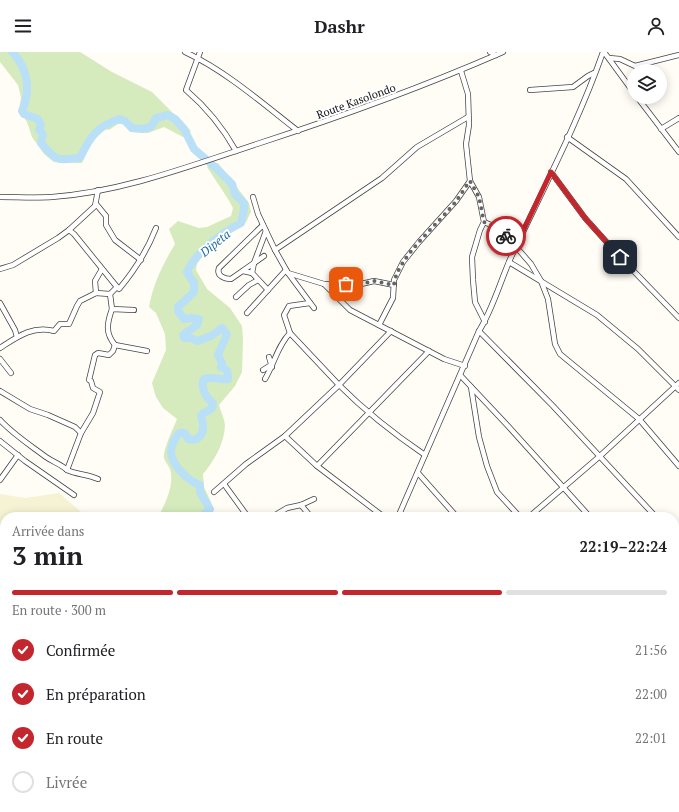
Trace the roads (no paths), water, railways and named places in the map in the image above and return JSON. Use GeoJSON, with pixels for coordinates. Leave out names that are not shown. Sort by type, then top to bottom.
{"type":"FeatureCollection","features":[{"type":"Feature","properties":{"kind":"street"},"geometry":{"type":"LineString","coordinates":[[185,52],[198,58],[250,93],[298,131]]}},
{"type":"Feature","properties":{"kind":"street"},"geometry":{"type":"LineString","coordinates":[[200,52],[186,90],[224,130],[236,151]]}},
{"type":"Feature","properties":{"kind":"street"},"geometry":{"type":"LineString","coordinates":[[490,52],[496,56]]}},
{"type":"Feature","properties":{"kind":"street","name":"Route Kasolondo"},"geometry":{"type":"LineString","coordinates":[[98,190],[169,173],[298,131],[412,90],[504,52]]}},
{"type":"Feature","properties":{"kind":"street"},"geometry":{"type":"LineString","coordinates":[[604,52],[627,84]]}},
{"type":"Feature","properties":{"kind":"street"},"geometry":{"type":"LineString","coordinates":[[400,512],[479,331],[485,322],[516,246],[567,137],[604,52]]}},
{"type":"Feature","properties":{"kind":"street"},"geometry":{"type":"LineString","coordinates":[[608,58],[620,58],[635,66],[679,56]]}},
{"type":"Feature","properties":{"kind":"street"},"geometry":{"type":"LineString","coordinates":[[460,70],[468,94],[466,144],[470,181],[479,197],[484,222],[472,257],[475,302],[485,322]]}},
{"type":"Feature","properties":{"kind":"street"},"geometry":{"type":"LineString","coordinates":[[530,90],[573,87],[594,73]]}},
{"type":"Feature","properties":{"kind":"street"},"geometry":{"type":"LineString","coordinates":[[642,104],[679,152]]}},
{"type":"Feature","properties":{"kind":"street"},"geometry":{"type":"LineString","coordinates":[[275,250],[382,178],[417,147],[468,117]]}},
{"type":"Feature","properties":{"kind":"street"},"geometry":{"type":"LineString","coordinates":[[661,129],[679,118]]}},
{"type":"Feature","properties":{"kind":"street"},"geometry":{"type":"LineString","coordinates":[[567,137],[626,179],[679,237]]}},
{"type":"Feature","properties":{"kind":"street"},"geometry":{"type":"LineString","coordinates":[[551,172],[585,218],[620,257],[679,318]]}},
{"type":"Feature","properties":{"kind":"street"},"geometry":{"type":"LineString","coordinates":[[379,324],[393,298],[394,280],[403,262],[456,201],[470,181]]}},
{"type":"Feature","properties":{"kind":"street"},"geometry":{"type":"LineString","coordinates":[[0,198],[52,197],[98,190],[95,206],[68,230],[58,238],[13,265],[0,269]]}},
{"type":"Feature","properties":{"kind":"street"},"geometry":{"type":"LineString","coordinates":[[253,197],[258,214],[275,250],[287,271],[314,308]]}},
{"type":"Feature","properties":{"kind":"street"},"geometry":{"type":"LineString","coordinates":[[96,204],[106,216],[106,224],[115,240],[141,260]]}},
{"type":"Feature","properties":{"kind":"street"},"geometry":{"type":"LineString","coordinates":[[484,222],[498,228],[516,246],[531,264],[541,281],[548,300],[555,344],[560,354],[639,419],[679,466]]}},
{"type":"Feature","properties":{"kind":"street"},"geometry":{"type":"LineString","coordinates":[[263,225],[219,268],[218,271],[224,278],[231,279],[264,256]]}},
{"type":"Feature","properties":{"kind":"street"},"geometry":{"type":"LineString","coordinates":[[0,348],[22,334],[45,328],[54,330],[60,324],[70,324],[80,301],[96,293],[110,294],[117,288],[119,289],[141,260],[149,246],[156,228]]}},
{"type":"Feature","properties":{"kind":"street"},"geometry":{"type":"LineString","coordinates":[[68,230],[74,234],[117,288]]}},
{"type":"Feature","properties":{"kind":"street"},"geometry":{"type":"LineString","coordinates":[[252,273],[254,263],[266,231]]}},
{"type":"Feature","properties":{"kind":"street"},"geometry":{"type":"LineString","coordinates":[[509,262],[597,315],[677,384],[679,390]]}},
{"type":"Feature","properties":{"kind":"street"},"geometry":{"type":"LineString","coordinates":[[96,293],[94,286],[95,281],[102,269]]}},
{"type":"Feature","properties":{"kind":"street"},"geometry":{"type":"LineString","coordinates":[[243,271],[252,273],[268,290]]}},
{"type":"Feature","properties":{"kind":"street"},"geometry":{"type":"LineString","coordinates":[[287,271],[324,284],[361,284],[374,281],[394,285]]}},
{"type":"Feature","properties":{"kind":"street"},"geometry":{"type":"LineString","coordinates":[[247,313],[287,271]]}},
{"type":"Feature","properties":{"kind":"street"},"geometry":{"type":"LineString","coordinates":[[236,297],[249,285],[258,280]]}},
{"type":"Feature","properties":{"kind":"street"},"geometry":{"type":"LineString","coordinates":[[324,284],[350,310],[391,330],[444,359],[465,366]]}},
{"type":"Feature","properties":{"kind":"street"},"geometry":{"type":"LineString","coordinates":[[110,294],[112,309],[108,320],[107,331],[111,340],[115,345],[147,351]]}},
{"type":"Feature","properties":{"kind":"street"},"geometry":{"type":"LineString","coordinates":[[0,303],[17,337]]}},
{"type":"Feature","properties":{"kind":"street"},"geometry":{"type":"LineString","coordinates":[[310,303],[289,306],[286,310],[284,315],[290,333],[357,403],[400,438],[425,455]]}},
{"type":"Feature","properties":{"kind":"street"},"geometry":{"type":"LineString","coordinates":[[112,309],[134,310]]}},
{"type":"Feature","properties":{"kind":"street"},"geometry":{"type":"LineString","coordinates":[[214,492],[246,464],[285,436],[339,385],[391,330]]}},
{"type":"Feature","properties":{"kind":"street"},"geometry":{"type":"LineString","coordinates":[[479,331],[600,456],[651,512]]}},
{"type":"Feature","properties":{"kind":"street"},"geometry":{"type":"LineString","coordinates":[[265,379],[284,339],[290,333]]}},
{"type":"Feature","properties":{"kind":"street"},"geometry":{"type":"LineString","coordinates":[[67,470],[81,433],[93,414],[100,392],[93,388],[91,381],[89,380],[95,355],[98,353],[109,355],[113,351],[115,345]]}},
{"type":"Feature","properties":{"kind":"street"},"geometry":{"type":"LineString","coordinates":[[317,466],[429,351]]}},
{"type":"Feature","properties":{"kind":"street"},"geometry":{"type":"LineString","coordinates":[[269,357],[272,366]]}},
{"type":"Feature","properties":{"kind":"street"},"geometry":{"type":"LineString","coordinates":[[0,359],[11,373]]}},
{"type":"Feature","properties":{"kind":"street"},"geometry":{"type":"LineString","coordinates":[[263,370],[272,366]]}},
{"type":"Feature","properties":{"kind":"street"},"geometry":{"type":"LineString","coordinates":[[460,376],[586,512]]}},
{"type":"Feature","properties":{"kind":"street"},"geometry":{"type":"LineString","coordinates":[[535,512],[600,456],[677,384]]}},
{"type":"Feature","properties":{"kind":"street"},"geometry":{"type":"LineString","coordinates":[[471,387],[479,437],[487,466],[497,492],[515,512]]}},
{"type":"Feature","properties":{"kind":"street"},"geometry":{"type":"LineString","coordinates":[[0,391],[30,409],[75,427],[81,433]]}},
{"type":"Feature","properties":{"kind":"street"},"geometry":{"type":"LineString","coordinates":[[0,420],[20,439],[67,470],[80,475],[86,474],[98,479]]}},
{"type":"Feature","properties":{"kind":"street"},"geometry":{"type":"LineString","coordinates":[[285,436],[317,466],[377,512]]}},
{"type":"Feature","properties":{"kind":"street"},"geometry":{"type":"LineString","coordinates":[[0,441],[74,495]]}},
{"type":"Feature","properties":{"kind":"street"},"geometry":{"type":"LineString","coordinates":[[0,480],[18,455]]}},
{"type":"Feature","properties":{"kind":"street"},"geometry":{"type":"LineString","coordinates":[[418,474],[452,512]]}},
{"type":"Feature","properties":{"kind":"street"},"geometry":{"type":"LineString","coordinates":[[224,484],[244,512]]}},
{"type":"Feature","properties":{"kind":"street"},"geometry":{"type":"LineString","coordinates":[[280,512],[287,508],[314,499]]}},
{"type":"Feature","properties":{"kind":"street"},"geometry":{"type":"LineString","coordinates":[[301,504],[307,512]]}},
{"type":"Feature","properties":{"kind":"waterway","name":"Dipeta"},"geometry":{"type":"LineString","coordinates":[[12,52],[22,65],[25,72],[27,88],[25,103],[22,111],[24,114],[38,119],[41,125],[39,130],[43,134],[41,143],[54,157],[61,159],[80,158],[87,144],[99,129],[119,119],[125,121],[132,128],[143,129],[151,127],[156,118],[168,115],[175,119],[184,129],[194,149],[232,184],[235,194],[244,203],[241,223],[217,238],[196,257],[187,272],[194,283],[194,292],[178,307],[178,311],[184,319],[199,319],[197,325],[183,335],[184,338],[191,338],[197,341],[211,336],[222,328],[227,334],[218,355],[222,363],[221,367],[227,371],[228,379],[204,379],[203,389],[213,403],[213,406],[201,415],[203,425],[201,435],[197,439],[191,440],[188,439],[185,433],[179,433],[171,450],[173,461],[185,476],[200,485],[200,492],[210,509],[206,512]]}}]}
